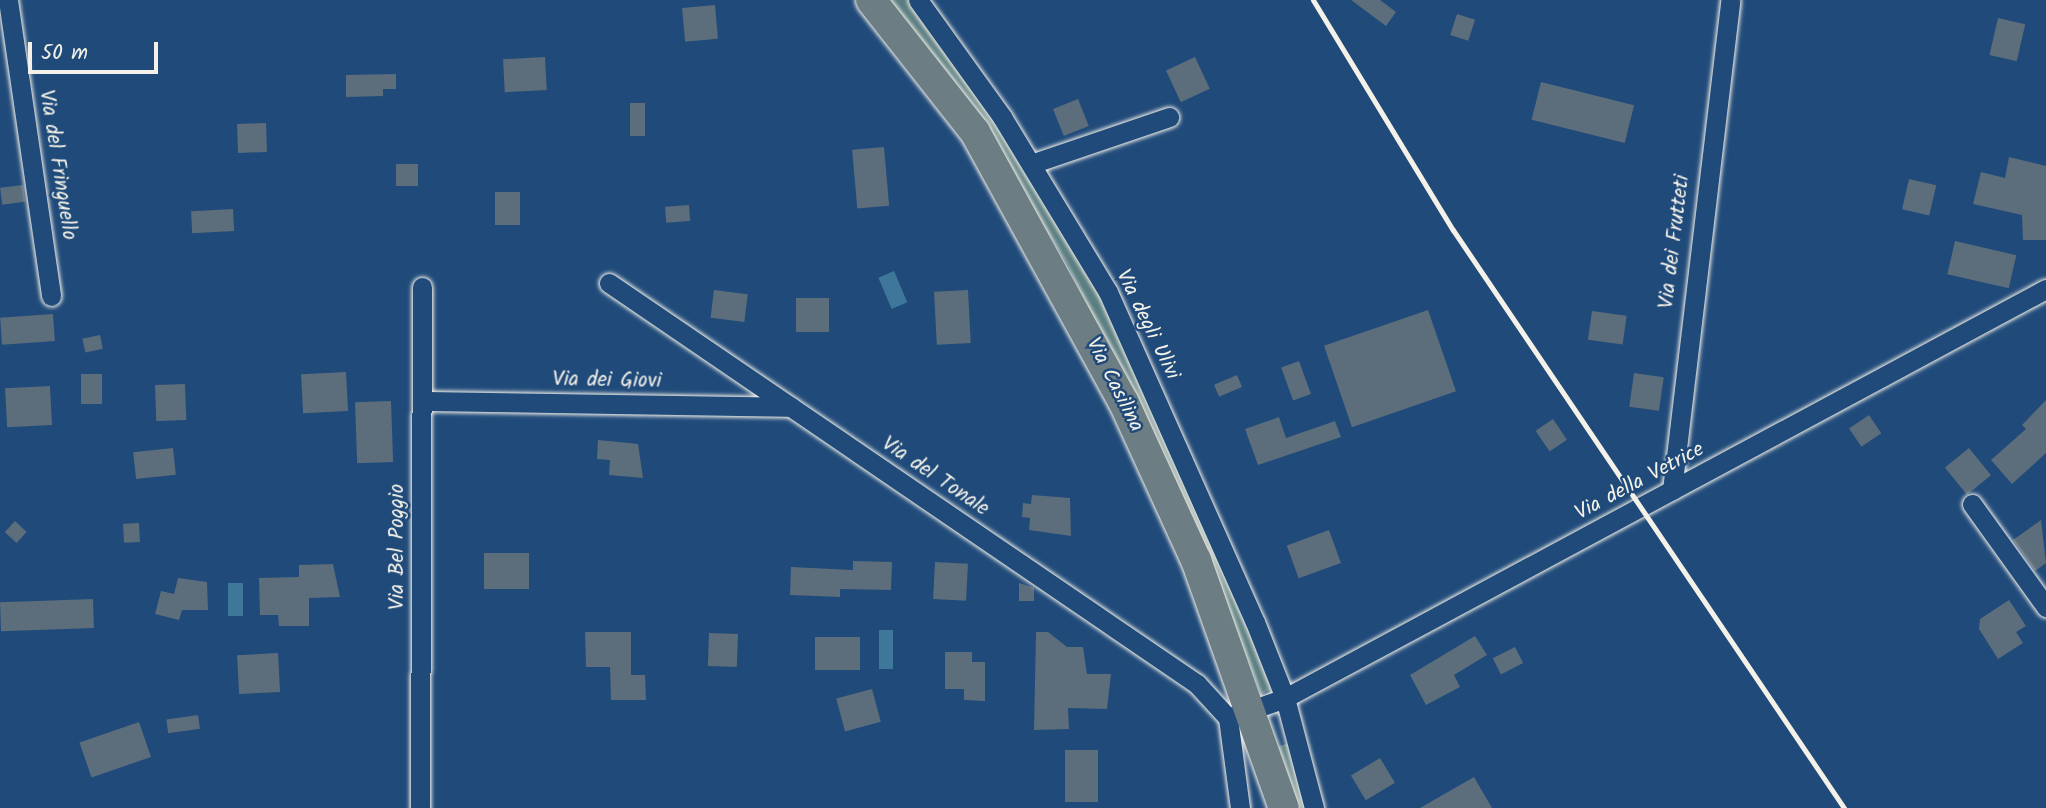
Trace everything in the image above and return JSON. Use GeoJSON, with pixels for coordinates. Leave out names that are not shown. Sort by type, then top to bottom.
{"type":"FeatureCollection","features":[{"type":"Feature","properties":{"kind":"main road","name":"Via Casilina"},"geometry":{"type":"LineString","coordinates":[[872,0],[975,132],[1033,228],[1124,403],[1191,548],[1241,715],[1284,808]]}},
{"type":"Feature","properties":{"kind":"street","name":"Via del Fringuello"},"geometry":{"type":"LineString","coordinates":[[8,0],[51,296]]}},
{"type":"Feature","properties":{"kind":"street","name":"Via degli Ulivi"},"geometry":{"type":"LineString","coordinates":[[918,0],[940,24],[1031,164],[1108,292],[1284,698],[1314,808]]}},
{"type":"Feature","properties":{"kind":"street","name":"Via dei Frutteti"},"geometry":{"type":"LineString","coordinates":[[1672,490],[1730,0]]}},
{"type":"Feature","properties":{"kind":"street"},"geometry":{"type":"LineString","coordinates":[[1031,164],[1169,117]]}},
{"type":"Feature","properties":{"kind":"street","name":"Via del Tonale"},"geometry":{"type":"LineString","coordinates":[[609,282],[1163,659],[1241,715]]}},
{"type":"Feature","properties":{"kind":"street","name":"Via Bel Poggio"},"geometry":{"type":"LineString","coordinates":[[421,808],[422,286]]}},
{"type":"Feature","properties":{"kind":"street","name":"Via della Vetrice"},"geometry":{"type":"LineString","coordinates":[[1241,715],[1284,698],[2046,289]]}},
{"type":"Feature","properties":{"kind":"street","name":"Via dei Giovi"},"geometry":{"type":"LineString","coordinates":[[422,401],[791,407]]}},
{"type":"Feature","properties":{"kind":"street"},"geometry":{"type":"LineString","coordinates":[[1972,504],[2043,597]]}},
{"type":"Feature","properties":{"kind":"street"},"geometry":{"type":"LineString","coordinates":[[1240,808],[1241,715]]}},
{"type":"Feature","properties":{"kind":"green space"},"geometry":{"type":"Polygon","coordinates":[[[890,0],[911,0],[931,22],[1087,264],[1274,688],[1261,694],[1217,579],[1068,265],[967,102],[890,0]]]}},
{"type":"Feature","properties":{"kind":"green space"},"geometry":{"type":"Polygon","coordinates":[[[1289,743],[1309,808],[1297,808],[1278,746],[1289,743]]]}},
{"type":"Feature","properties":{"kind":"water"},"geometry":{"type":"Polygon","coordinates":[[[894,271],[907,302],[892,309],[878,278],[894,271]]]}},
{"type":"Feature","properties":{"kind":"water"},"geometry":{"type":"Polygon","coordinates":[[[228,583],[243,583],[243,616],[228,616],[228,583]]]}},
{"type":"Feature","properties":{"kind":"water"},"geometry":{"type":"Polygon","coordinates":[[[879,630],[893,630],[893,669],[879,669],[879,630]]]}},
{"type":"Feature","properties":{"kind":"building"},"geometry":{"type":"Polygon","coordinates":[[[1351,0],[1380,0],[1396,12],[1386,26],[1351,0]]]}},
{"type":"Feature","properties":{"kind":"building"},"geometry":{"type":"Polygon","coordinates":[[[715,5],[718,39],[685,42],[682,8],[715,5]]]}},
{"type":"Feature","properties":{"kind":"building"},"geometry":{"type":"Polygon","coordinates":[[[1457,14],[1475,20],[1468,41],[1450,35],[1457,14]]]}},
{"type":"Feature","properties":{"kind":"building"},"geometry":{"type":"Polygon","coordinates":[[[1998,18],[2025,24],[2017,61],[1989,55],[1998,18]]]}},
{"type":"Feature","properties":{"kind":"building"},"geometry":{"type":"Polygon","coordinates":[[[545,57],[547,90],[505,92],[503,59],[545,57]]]}},
{"type":"Feature","properties":{"kind":"building"},"geometry":{"type":"Polygon","coordinates":[[[1195,57],[1210,89],[1181,102],[1166,71],[1195,57]]]}},
{"type":"Feature","properties":{"kind":"building"},"geometry":{"type":"Polygon","coordinates":[[[396,74],[396,89],[383,89],[383,96],[346,97],[346,75],[396,74]]]}},
{"type":"Feature","properties":{"kind":"building"},"geometry":{"type":"Polygon","coordinates":[[[1541,82],[1634,105],[1625,143],[1532,120],[1541,82]]]}},
{"type":"Feature","properties":{"kind":"building"},"geometry":{"type":"Polygon","coordinates":[[[1078,99],[1089,126],[1064,136],[1053,109],[1078,99]]]}},
{"type":"Feature","properties":{"kind":"building"},"geometry":{"type":"Polygon","coordinates":[[[630,103],[645,103],[645,136],[630,136],[630,103]]]}},
{"type":"Feature","properties":{"kind":"building"},"geometry":{"type":"Polygon","coordinates":[[[266,123],[267,152],[238,153],[237,124],[266,123]]]}},
{"type":"Feature","properties":{"kind":"building"},"geometry":{"type":"Polygon","coordinates":[[[884,147],[889,206],[857,209],[852,150],[884,147]]]}},
{"type":"Feature","properties":{"kind":"building"},"geometry":{"type":"Polygon","coordinates":[[[2009,157],[2046,166],[2046,240],[2023,240],[2022,215],[1973,204],[1981,172],[2005,178],[2009,157]]]}},
{"type":"Feature","properties":{"kind":"building"},"geometry":{"type":"Polygon","coordinates":[[[396,164],[418,164],[418,186],[396,186],[396,164]]]}},
{"type":"Feature","properties":{"kind":"building"},"geometry":{"type":"Polygon","coordinates":[[[1909,179],[1936,185],[1929,216],[1902,209],[1909,179]]]}},
{"type":"Feature","properties":{"kind":"building"},"geometry":{"type":"Polygon","coordinates":[[[23,185],[25,202],[2,205],[0,188],[23,185]]]}},
{"type":"Feature","properties":{"kind":"building"},"geometry":{"type":"Polygon","coordinates":[[[495,192],[520,192],[520,225],[495,225],[495,192]]]}},
{"type":"Feature","properties":{"kind":"building"},"geometry":{"type":"Polygon","coordinates":[[[689,205],[690,221],[666,223],[665,207],[689,205]]]}},
{"type":"Feature","properties":{"kind":"building"},"geometry":{"type":"Polygon","coordinates":[[[233,209],[234,231],[192,233],[191,211],[233,209]]]}},
{"type":"Feature","properties":{"kind":"building"},"geometry":{"type":"Polygon","coordinates":[[[1955,241],[2016,255],[2009,288],[1947,274],[1955,241]]]}},
{"type":"Feature","properties":{"kind":"building"},"geometry":{"type":"Polygon","coordinates":[[[714,290],[748,294],[744,322],[711,318],[714,290]]]}},
{"type":"Feature","properties":{"kind":"building"},"geometry":{"type":"Polygon","coordinates":[[[968,290],[971,343],[937,345],[934,292],[968,290]]]}},
{"type":"Feature","properties":{"kind":"building"},"geometry":{"type":"Polygon","coordinates":[[[796,298],[829,298],[829,332],[796,332],[796,298]]]}},
{"type":"Feature","properties":{"kind":"building"},"geometry":{"type":"Polygon","coordinates":[[[1428,310],[1456,391],[1352,427],[1324,346],[1428,310]]]}},
{"type":"Feature","properties":{"kind":"building"},"geometry":{"type":"Polygon","coordinates":[[[1592,311],[1627,316],[1623,345],[1588,340],[1592,311]]]}},
{"type":"Feature","properties":{"kind":"building"},"geometry":{"type":"Polygon","coordinates":[[[53,314],[55,341],[2,345],[0,318],[53,314]]]}},
{"type":"Feature","properties":{"kind":"building"},"geometry":{"type":"Polygon","coordinates":[[[100,335],[103,349],[85,352],[82,339],[100,335]]]}},
{"type":"Feature","properties":{"kind":"building"},"geometry":{"type":"Polygon","coordinates":[[[1299,361],[1311,394],[1293,400],[1281,367],[1299,361]]]}},
{"type":"Feature","properties":{"kind":"building"},"geometry":{"type":"Polygon","coordinates":[[[346,372],[348,411],[303,413],[301,374],[346,372]]]}},
{"type":"Feature","properties":{"kind":"building"},"geometry":{"type":"Polygon","coordinates":[[[1634,373],[1664,377],[1659,411],[1629,407],[1634,373]]]}},
{"type":"Feature","properties":{"kind":"building"},"geometry":{"type":"Polygon","coordinates":[[[81,374],[102,374],[102,404],[81,404],[81,374]]]}},
{"type":"Feature","properties":{"kind":"building"},"geometry":{"type":"Polygon","coordinates":[[[1237,375],[1242,387],[1219,397],[1214,385],[1237,375]]]}},
{"type":"Feature","properties":{"kind":"building"},"geometry":{"type":"Polygon","coordinates":[[[185,384],[186,420],[156,421],[155,385],[185,384]]]}},
{"type":"Feature","properties":{"kind":"building"},"geometry":{"type":"Polygon","coordinates":[[[50,386],[52,425],[7,427],[5,388],[50,386]]]}},
{"type":"Feature","properties":{"kind":"building"},"geometry":{"type":"Polygon","coordinates":[[[2046,400],[2046,453],[2012,484],[1991,460],[2026,429],[2022,425],[2046,400]]]}},
{"type":"Feature","properties":{"kind":"building"},"geometry":{"type":"Polygon","coordinates":[[[391,401],[393,462],[357,463],[355,402],[391,401]]]}},
{"type":"Feature","properties":{"kind":"building"},"geometry":{"type":"Polygon","coordinates":[[[1869,415],[1881,433],[1861,447],[1849,428],[1869,415]]]}},
{"type":"Feature","properties":{"kind":"building"},"geometry":{"type":"Polygon","coordinates":[[[1279,417],[1286,438],[1335,421],[1341,437],[1258,465],[1245,429],[1279,417]]]}},
{"type":"Feature","properties":{"kind":"building"},"geometry":{"type":"Polygon","coordinates":[[[1553,419],[1567,440],[1550,451],[1536,431],[1553,419]]]}},
{"type":"Feature","properties":{"kind":"building"},"geometry":{"type":"Polygon","coordinates":[[[598,440],[638,444],[643,478],[609,475],[610,460],[597,459],[598,440]]]}},
{"type":"Feature","properties":{"kind":"building"},"geometry":{"type":"Polygon","coordinates":[[[173,448],[176,475],[136,479],[133,452],[173,448]]]}},
{"type":"Feature","properties":{"kind":"building"},"geometry":{"type":"Polygon","coordinates":[[[1969,448],[1991,475],[1967,495],[1945,468],[1969,448]]]}},
{"type":"Feature","properties":{"kind":"building"},"geometry":{"type":"Polygon","coordinates":[[[1032,495],[1070,498],[1071,536],[1029,530],[1030,518],[1022,517],[1023,503],[1031,504],[1032,495]]]}},
{"type":"Feature","properties":{"kind":"building"},"geometry":{"type":"Polygon","coordinates":[[[2041,520],[2046,563],[2035,571],[2013,540],[2041,520]]]}},
{"type":"Feature","properties":{"kind":"building"},"geometry":{"type":"Polygon","coordinates":[[[15,521],[27,532],[16,543],[5,532],[15,521]]]}},
{"type":"Feature","properties":{"kind":"building"},"geometry":{"type":"Polygon","coordinates":[[[139,523],[140,542],[124,543],[123,524],[139,523]]]}},
{"type":"Feature","properties":{"kind":"building"},"geometry":{"type":"Polygon","coordinates":[[[1329,530],[1341,563],[1299,578],[1287,545],[1329,530]]]}},
{"type":"Feature","properties":{"kind":"building"},"geometry":{"type":"Polygon","coordinates":[[[484,553],[529,553],[529,589],[484,589],[484,553]]]}},
{"type":"Feature","properties":{"kind":"building"},"geometry":{"type":"Polygon","coordinates":[[[853,561],[892,562],[891,590],[840,589],[840,597],[790,595],[791,567],[853,570],[853,561]]]}},
{"type":"Feature","properties":{"kind":"building"},"geometry":{"type":"Polygon","coordinates":[[[935,562],[968,564],[966,601],[933,599],[935,562]]]}},
{"type":"Feature","properties":{"kind":"building"},"geometry":{"type":"Polygon","coordinates":[[[333,564],[340,597],[309,598],[309,626],[279,626],[278,615],[260,615],[259,578],[299,577],[299,565],[333,564]]]}},
{"type":"Feature","properties":{"kind":"building"},"geometry":{"type":"Polygon","coordinates":[[[178,578],[207,582],[208,610],[182,610],[179,620],[155,614],[161,591],[174,594],[178,578]]]}},
{"type":"Feature","properties":{"kind":"building"},"geometry":{"type":"Polygon","coordinates":[[[1019,583],[1034,588],[1034,601],[1019,601],[1019,583]]]}},
{"type":"Feature","properties":{"kind":"building"},"geometry":{"type":"Polygon","coordinates":[[[93,599],[94,628],[1,631],[0,602],[93,599]]]}},
{"type":"Feature","properties":{"kind":"building"},"geometry":{"type":"Polygon","coordinates":[[[2009,600],[2026,626],[2016,632],[2023,643],[1998,659],[1979,629],[1980,619],[2009,600]]]}},
{"type":"Feature","properties":{"kind":"building"},"geometry":{"type":"Polygon","coordinates":[[[585,632],[631,632],[631,675],[645,675],[646,700],[611,700],[610,667],[586,667],[585,632]]]}},
{"type":"Feature","properties":{"kind":"building"},"geometry":{"type":"Polygon","coordinates":[[[1036,632],[1048,632],[1067,647],[1083,647],[1087,674],[1111,674],[1107,709],[1068,708],[1069,729],[1034,730],[1036,632]]]}},
{"type":"Feature","properties":{"kind":"building"},"geometry":{"type":"Polygon","coordinates":[[[709,633],[738,634],[737,667],[708,666],[709,633]]]}},
{"type":"Feature","properties":{"kind":"building"},"geometry":{"type":"Polygon","coordinates":[[[1475,636],[1487,655],[1454,675],[1460,687],[1426,705],[1410,675],[1475,636]]]}},
{"type":"Feature","properties":{"kind":"building"},"geometry":{"type":"Polygon","coordinates":[[[815,637],[860,637],[860,670],[815,670],[815,637]]]}},
{"type":"Feature","properties":{"kind":"building"},"geometry":{"type":"Polygon","coordinates":[[[1515,647],[1523,663],[1501,674],[1493,658],[1515,647]]]}},
{"type":"Feature","properties":{"kind":"building"},"geometry":{"type":"Polygon","coordinates":[[[945,652],[972,652],[972,662],[985,662],[985,701],[964,700],[964,689],[945,689],[945,652]]]}},
{"type":"Feature","properties":{"kind":"building"},"geometry":{"type":"Polygon","coordinates":[[[278,653],[280,692],[239,694],[237,655],[278,653]]]}},
{"type":"Feature","properties":{"kind":"building"},"geometry":{"type":"Polygon","coordinates":[[[872,689],[881,722],[845,731],[836,699],[872,689]]]}},
{"type":"Feature","properties":{"kind":"building"},"geometry":{"type":"Polygon","coordinates":[[[198,715],[200,729],[168,733],[166,719],[198,715]]]}},
{"type":"Feature","properties":{"kind":"building"},"geometry":{"type":"Polygon","coordinates":[[[139,722],[151,757],[91,777],[79,743],[139,722]]]}},
{"type":"Feature","properties":{"kind":"building"},"geometry":{"type":"Polygon","coordinates":[[[1065,750],[1098,750],[1098,802],[1065,802],[1065,750]]]}},
{"type":"Feature","properties":{"kind":"building"},"geometry":{"type":"Polygon","coordinates":[[[1380,758],[1395,783],[1366,800],[1351,776],[1380,758]]]}},
{"type":"Feature","properties":{"kind":"building"},"geometry":{"type":"Polygon","coordinates":[[[1474,777],[1492,808],[1420,808],[1474,777]]]}},
{"type":"Feature","properties":{"kind":"railway"},"geometry":{"type":"LineString","coordinates":[[1313,0],[1453,230],[1844,808]]}}]}
